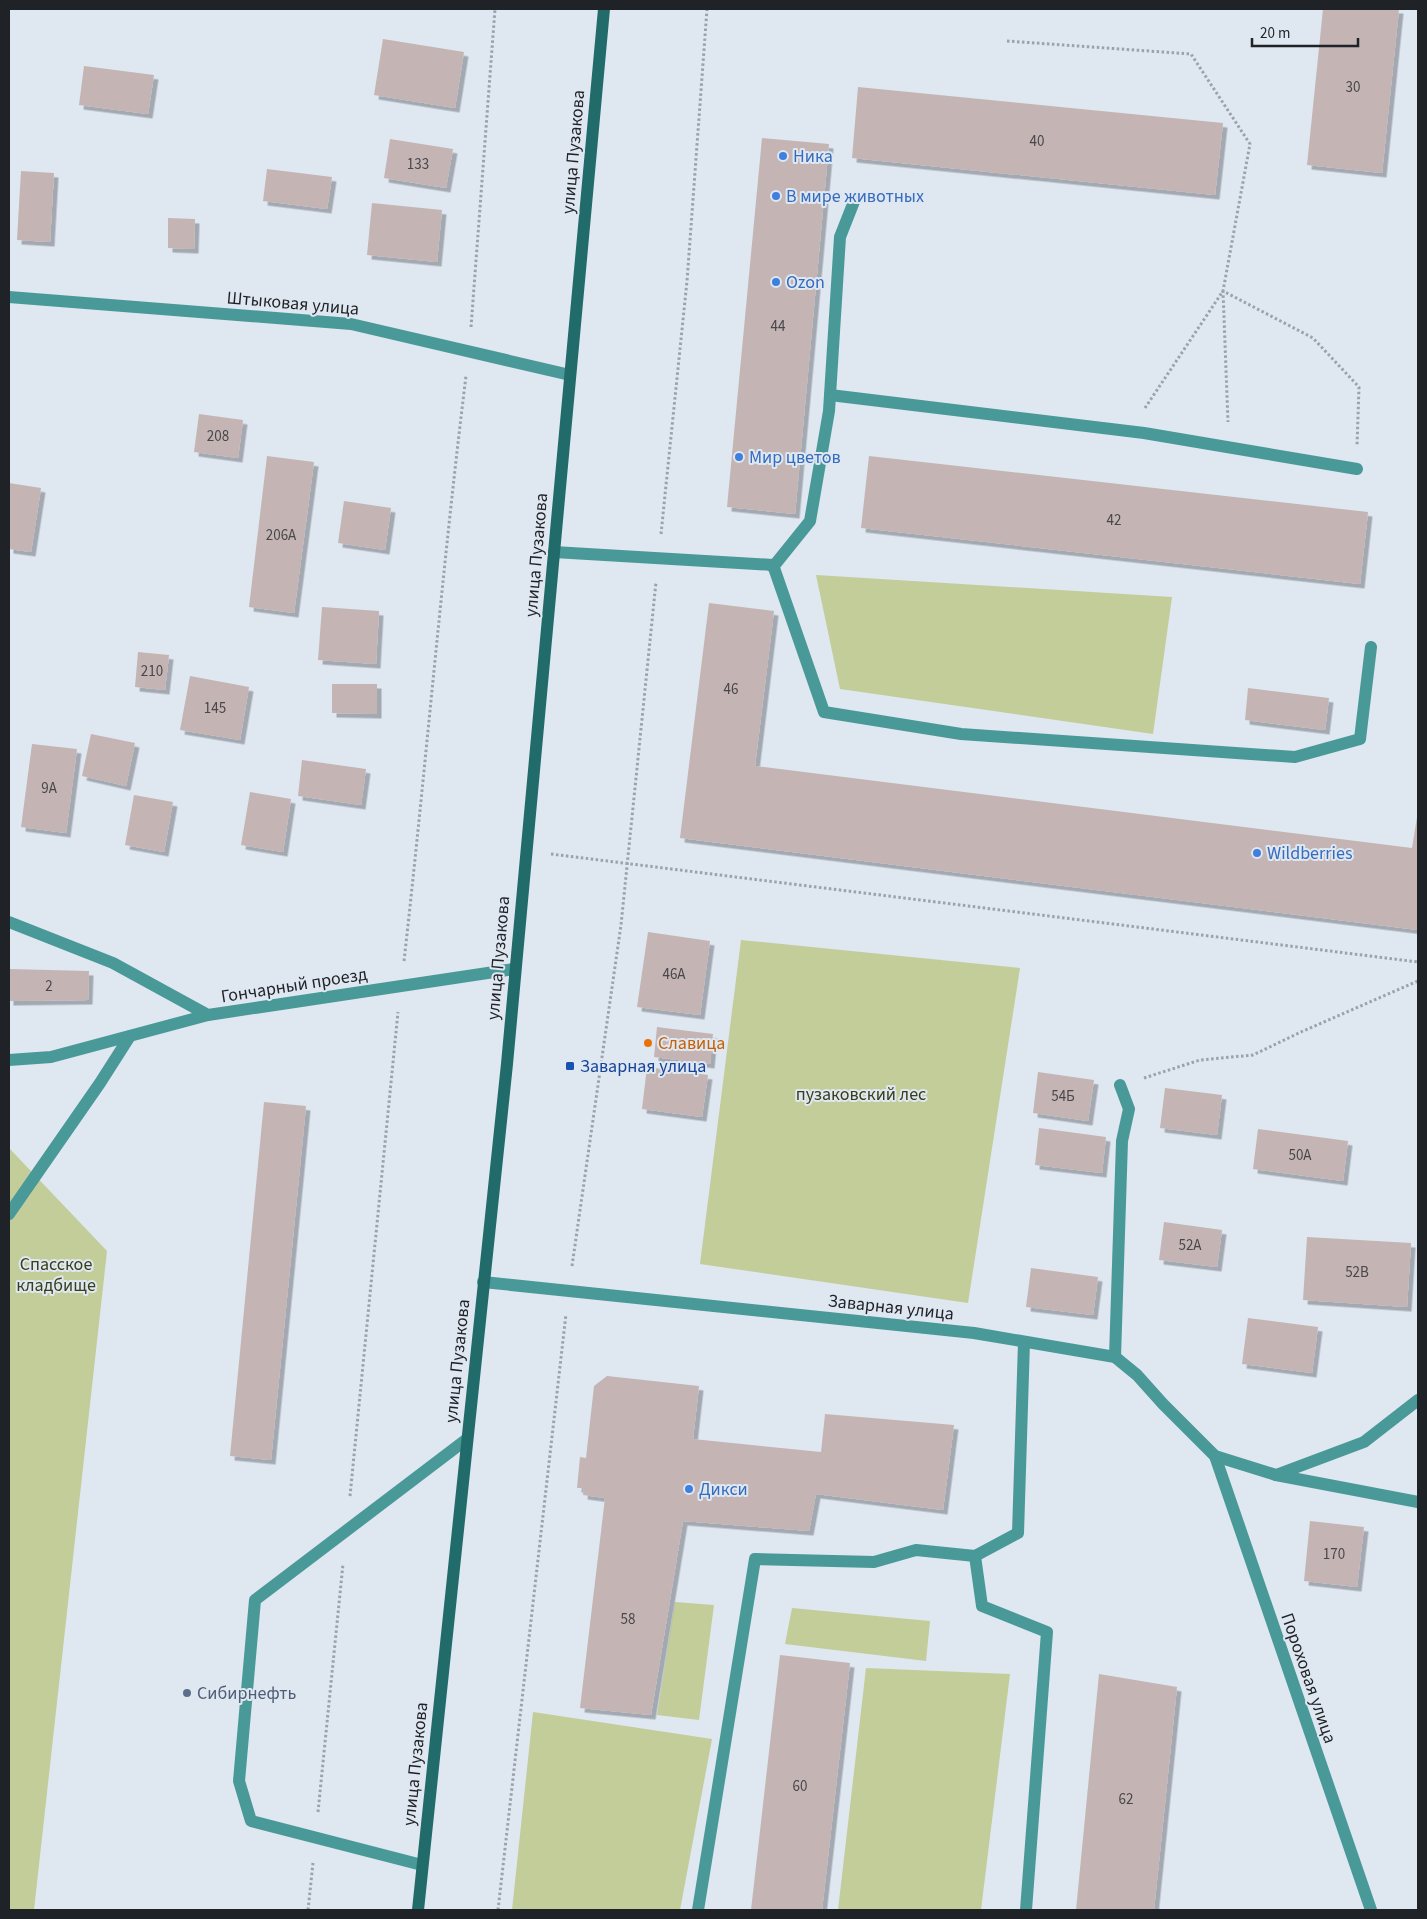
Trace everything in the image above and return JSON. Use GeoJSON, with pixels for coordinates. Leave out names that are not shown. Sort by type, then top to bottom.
{"type":"FeatureCollection","features":[{"type":"Feature","properties":{"kind":"street","name":"улица Пузакова"},"geometry":{"type":"LineString","coordinates":[[418,1910],[466,1438],[507,1064],[514,969],[604,9]]}},
{"type":"Feature","properties":{"kind":"street"},"geometry":{"type":"LineString","coordinates":[[773,567],[810,521],[830,394],[840,237],[856,198]]}},
{"type":"Feature","properties":{"kind":"street","name":"Штыковая улица"},"geometry":{"type":"LineString","coordinates":[[9,297],[350,324],[570,375]]}},
{"type":"Feature","properties":{"kind":"street"},"geometry":{"type":"LineString","coordinates":[[830,394],[1129,431],[1357,469]]}},
{"type":"Feature","properties":{"kind":"street"},"geometry":{"type":"LineString","coordinates":[[554,552],[773,565],[824,712],[960,734],[1295,757],[1360,739],[1371,647]]}},
{"type":"Feature","properties":{"kind":"street","name":"Гончарный проезд"},"geometry":{"type":"LineString","coordinates":[[9,922],[113,963],[208,1015],[514,969]]}},
{"type":"Feature","properties":{"kind":"street"},"geometry":{"type":"LineString","coordinates":[[9,1060],[50,1057],[208,1015]]}},
{"type":"Feature","properties":{"kind":"street"},"geometry":{"type":"LineString","coordinates":[[9,1214],[100,1083],[130,1036]]}},
{"type":"Feature","properties":{"kind":"street"},"geometry":{"type":"LineString","coordinates":[[1115,1357],[1122,1141],[1129,1109],[1120,1085]]}},
{"type":"Feature","properties":{"kind":"street","name":"Заварная улица"},"geometry":{"type":"LineString","coordinates":[[483,1282],[964,1332],[1115,1357],[1137,1375],[1215,1456],[1276,1475],[1418,1502]]}},
{"type":"Feature","properties":{"kind":"street"},"geometry":{"type":"LineString","coordinates":[[698,1910],[756,1559],[874,1562],[916,1550],[975,1556],[1018,1533],[1024,1342]]}},
{"type":"Feature","properties":{"kind":"street"},"geometry":{"type":"LineString","coordinates":[[1276,1475],[1364,1442],[1418,1400]]}},
{"type":"Feature","properties":{"kind":"street"},"geometry":{"type":"LineString","coordinates":[[422,1865],[251,1821],[239,1781],[255,1600],[466,1438]]}},
{"type":"Feature","properties":{"kind":"street","name":"Пороховая улица"},"geometry":{"type":"LineString","coordinates":[[1215,1456],[1371,1910]]}},
{"type":"Feature","properties":{"kind":"street"},"geometry":{"type":"LineString","coordinates":[[975,1556],[982,1606],[1047,1632],[1026,1910]]}},
{"type":"Feature","properties":{"kind":"path"},"geometry":{"type":"LineString","coordinates":[[498,1910],[569,1291],[621,925],[687,281],[706,9]]}},
{"type":"Feature","properties":{"kind":"path"},"geometry":{"type":"LineString","coordinates":[[1007,41],[1191,54],[1250,144],[1223,291],[1229,447]]}},
{"type":"Feature","properties":{"kind":"path"},"geometry":{"type":"LineString","coordinates":[[1129,431],[1223,291]]}},
{"type":"Feature","properties":{"kind":"path"},"geometry":{"type":"LineString","coordinates":[[1223,291],[1313,338],[1359,387],[1357,469]]}},
{"type":"Feature","properties":{"kind":"path"},"geometry":{"type":"LineString","coordinates":[[526,851],[1418,962]]}},
{"type":"Feature","properties":{"kind":"path"},"geometry":{"type":"LineString","coordinates":[[1120,1085],[1200,1060],[1253,1055],[1418,981]]}},
{"type":"Feature","properties":{"kind":"green space"},"geometry":{"type":"Polygon","coordinates":[[[816,575],[1172,597],[1153,734],[840,689],[816,575]]]}},
{"type":"Feature","properties":{"kind":"green space","name":"пузаковский лес"},"geometry":{"type":"Polygon","coordinates":[[[741,940],[1020,968],[968,1303],[700,1264],[741,940]]]}},
{"type":"Feature","properties":{"kind":"green space","name":"Спасское кладбище"},"geometry":{"type":"Polygon","coordinates":[[[9,1148],[107,1251],[34,1910],[9,1910],[9,1148]]]}},
{"type":"Feature","properties":{"kind":"green space"},"geometry":{"type":"Polygon","coordinates":[[[675,1602],[714,1605],[699,1720],[657,1715],[675,1602]]]}},
{"type":"Feature","properties":{"kind":"green space"},"geometry":{"type":"Polygon","coordinates":[[[792,1608],[930,1621],[926,1661],[785,1644],[792,1608]]]}},
{"type":"Feature","properties":{"kind":"green space"},"geometry":{"type":"Polygon","coordinates":[[[866,1668],[1010,1674],[981,1910],[838,1910],[866,1668]]]}},
{"type":"Feature","properties":{"kind":"green space"},"geometry":{"type":"Polygon","coordinates":[[[533,1712],[712,1739],[680,1910],[512,1910],[533,1712]]]}},
{"type":"Feature","properties":{"kind":"building"},"geometry":{"type":"Polygon","coordinates":[[[1323,9],[1399,9],[1382,173],[1307,165],[1323,9]]]}},
{"type":"Feature","properties":{"kind":"building"},"geometry":{"type":"Polygon","coordinates":[[[383,39],[464,52],[455,108],[374,95],[383,39]]]}},
{"type":"Feature","properties":{"kind":"building"},"geometry":{"type":"Polygon","coordinates":[[[84,66],[154,75],[148,114],[79,105],[84,66]]]}},
{"type":"Feature","properties":{"kind":"building"},"geometry":{"type":"Polygon","coordinates":[[[858,87],[1223,123],[1215,195],[852,158],[858,87]]]}},
{"type":"Feature","properties":{"kind":"building"},"geometry":{"type":"Polygon","coordinates":[[[762,138],[829,144],[795,514],[727,507],[762,138]]]}},
{"type":"Feature","properties":{"kind":"building"},"geometry":{"type":"Polygon","coordinates":[[[390,139],[453,149],[446,188],[384,178],[390,139]]]}},
{"type":"Feature","properties":{"kind":"building"},"geometry":{"type":"Polygon","coordinates":[[[267,169],[332,177],[327,209],[263,201],[267,169]]]}},
{"type":"Feature","properties":{"kind":"building"},"geometry":{"type":"Polygon","coordinates":[[[21,171],[54,173],[50,242],[17,240],[21,171]]]}},
{"type":"Feature","properties":{"kind":"building"},"geometry":{"type":"Polygon","coordinates":[[[372,203],[442,210],[437,262],[367,255],[372,203]]]}},
{"type":"Feature","properties":{"kind":"building"},"geometry":{"type":"Polygon","coordinates":[[[168,218],[195,219],[194,249],[168,248],[168,218]]]}},
{"type":"Feature","properties":{"kind":"building"},"geometry":{"type":"Polygon","coordinates":[[[199,414],[243,420],[238,458],[194,452],[199,414]]]}},
{"type":"Feature","properties":{"kind":"building"},"geometry":{"type":"Polygon","coordinates":[[[267,456],[314,462],[294,613],[249,607],[267,456]]]}},
{"type":"Feature","properties":{"kind":"building"},"geometry":{"type":"Polygon","coordinates":[[[869,456],[1368,512],[1360,584],[861,528],[869,456]]]}},
{"type":"Feature","properties":{"kind":"building"},"geometry":{"type":"Polygon","coordinates":[[[9,483],[41,488],[31,552],[9,549],[9,483]]]}},
{"type":"Feature","properties":{"kind":"building"},"geometry":{"type":"Polygon","coordinates":[[[344,501],[391,508],[385,550],[338,543],[344,501]]]}},
{"type":"Feature","properties":{"kind":"building"},"geometry":{"type":"Polygon","coordinates":[[[709,603],[774,611],[755,766],[1412,848],[1418,811],[1418,930],[680,838],[709,603]]]}},
{"type":"Feature","properties":{"kind":"building"},"geometry":{"type":"Polygon","coordinates":[[[322,607],[379,611],[376,664],[318,660],[322,607]]]}},
{"type":"Feature","properties":{"kind":"building"},"geometry":{"type":"Polygon","coordinates":[[[138,652],[169,655],[165,690],[135,687],[138,652]]]}},
{"type":"Feature","properties":{"kind":"building"},"geometry":{"type":"Polygon","coordinates":[[[190,676],[249,687],[240,740],[180,730],[190,676]]]}},
{"type":"Feature","properties":{"kind":"building"},"geometry":{"type":"Polygon","coordinates":[[[332,684],[377,684],[377,714],[332,713],[332,684]]]}},
{"type":"Feature","properties":{"kind":"building"},"geometry":{"type":"Polygon","coordinates":[[[1248,688],[1329,698],[1325,730],[1245,720],[1248,688]]]}},
{"type":"Feature","properties":{"kind":"building"},"geometry":{"type":"Polygon","coordinates":[[[91,734],[135,743],[126,786],[82,776],[91,734]]]}},
{"type":"Feature","properties":{"kind":"building"},"geometry":{"type":"Polygon","coordinates":[[[32,744],[77,749],[66,833],[21,827],[32,744]]]}},
{"type":"Feature","properties":{"kind":"building"},"geometry":{"type":"Polygon","coordinates":[[[302,760],[366,769],[361,805],[298,796],[302,760]]]}},
{"type":"Feature","properties":{"kind":"building"},"geometry":{"type":"Polygon","coordinates":[[[250,792],[291,799],[283,852],[241,845],[250,792]]]}},
{"type":"Feature","properties":{"kind":"building"},"geometry":{"type":"Polygon","coordinates":[[[134,795],[173,802],[164,852],[125,845],[134,795]]]}},
{"type":"Feature","properties":{"kind":"building"},"geometry":{"type":"Polygon","coordinates":[[[648,932],[710,941],[700,1015],[637,1007],[648,932]]]}},
{"type":"Feature","properties":{"kind":"building"},"geometry":{"type":"Polygon","coordinates":[[[9,969],[89,971],[88,1000],[9,1001],[9,969]]]}},
{"type":"Feature","properties":{"kind":"building"},"geometry":{"type":"Polygon","coordinates":[[[657,1027],[713,1034],[710,1064],[654,1057],[657,1027]]]}},
{"type":"Feature","properties":{"kind":"building"},"geometry":{"type":"Polygon","coordinates":[[[647,1067],[708,1075],[702,1117],[642,1109],[647,1067]]]}},
{"type":"Feature","properties":{"kind":"building"},"geometry":{"type":"Polygon","coordinates":[[[1038,1072],[1094,1080],[1088,1121],[1033,1113],[1038,1072]]]}},
{"type":"Feature","properties":{"kind":"building"},"geometry":{"type":"Polygon","coordinates":[[[1165,1088],[1222,1095],[1217,1135],[1160,1128],[1165,1088]]]}},
{"type":"Feature","properties":{"kind":"building"},"geometry":{"type":"Polygon","coordinates":[[[264,1102],[306,1106],[271,1460],[230,1456],[264,1102]]]}},
{"type":"Feature","properties":{"kind":"building"},"geometry":{"type":"Polygon","coordinates":[[[1039,1128],[1106,1137],[1102,1173],[1035,1165],[1039,1128]]]}},
{"type":"Feature","properties":{"kind":"building"},"geometry":{"type":"Polygon","coordinates":[[[1258,1129],[1348,1141],[1343,1181],[1253,1169],[1258,1129]]]}},
{"type":"Feature","properties":{"kind":"building"},"geometry":{"type":"Polygon","coordinates":[[[1164,1222],[1222,1230],[1217,1267],[1159,1260],[1164,1222]]]}},
{"type":"Feature","properties":{"kind":"building"},"geometry":{"type":"Polygon","coordinates":[[[1307,1237],[1411,1243],[1407,1307],[1303,1300],[1307,1237]]]}},
{"type":"Feature","properties":{"kind":"building"},"geometry":{"type":"Polygon","coordinates":[[[1031,1268],[1098,1277],[1093,1315],[1026,1307],[1031,1268]]]}},
{"type":"Feature","properties":{"kind":"building"},"geometry":{"type":"Polygon","coordinates":[[[1248,1318],[1318,1327],[1312,1373],[1242,1364],[1248,1318]]]}},
{"type":"Feature","properties":{"kind":"building"},"geometry":{"type":"Polygon","coordinates":[[[607,1376],[699,1386],[693,1439],[821,1452],[825,1414],[954,1425],[943,1510],[816,1494],[809,1531],[683,1521],[651,1715],[580,1708],[605,1498],[583,1495],[584,1488],[577,1488],[580,1457],[586,1458],[594,1386],[607,1376]]]}},
{"type":"Feature","properties":{"kind":"building"},"geometry":{"type":"Polygon","coordinates":[[[1310,1521],[1364,1527],[1357,1587],[1304,1581],[1310,1521]]]}},
{"type":"Feature","properties":{"kind":"building"},"geometry":{"type":"Polygon","coordinates":[[[780,1655],[850,1663],[822,1910],[751,1910],[780,1655]]]}},
{"type":"Feature","properties":{"kind":"building"},"geometry":{"type":"Polygon","coordinates":[[[1099,1674],[1177,1687],[1154,1910],[1076,1910],[1099,1674]]]}},
{"type":"Feature","properties":{"kind":"place","name":"Ника"},"geometry":{"type":"Point","coordinates":[783,156]}},
{"type":"Feature","properties":{"kind":"place","name":"В мире животных"},"geometry":{"type":"Point","coordinates":[776,196]}},
{"type":"Feature","properties":{"kind":"place","name":"Ozon"},"geometry":{"type":"Point","coordinates":[776,282]}},
{"type":"Feature","properties":{"kind":"place","name":"Мир цветов"},"geometry":{"type":"Point","coordinates":[739,457]}},
{"type":"Feature","properties":{"kind":"place","name":"Wildberries"},"geometry":{"type":"Point","coordinates":[1257,853]}},
{"type":"Feature","properties":{"kind":"place","name":"Славица"},"geometry":{"type":"Point","coordinates":[648,1043]}},
{"type":"Feature","properties":{"kind":"place","name":"Заварная улица"},"geometry":{"type":"Point","coordinates":[570,1066]}},
{"type":"Feature","properties":{"kind":"place","name":"Дикси"},"geometry":{"type":"Point","coordinates":[689,1489]}},
{"type":"Feature","properties":{"kind":"place","name":"Сибирнефть"},"geometry":{"type":"Point","coordinates":[187,1693]}}]}
